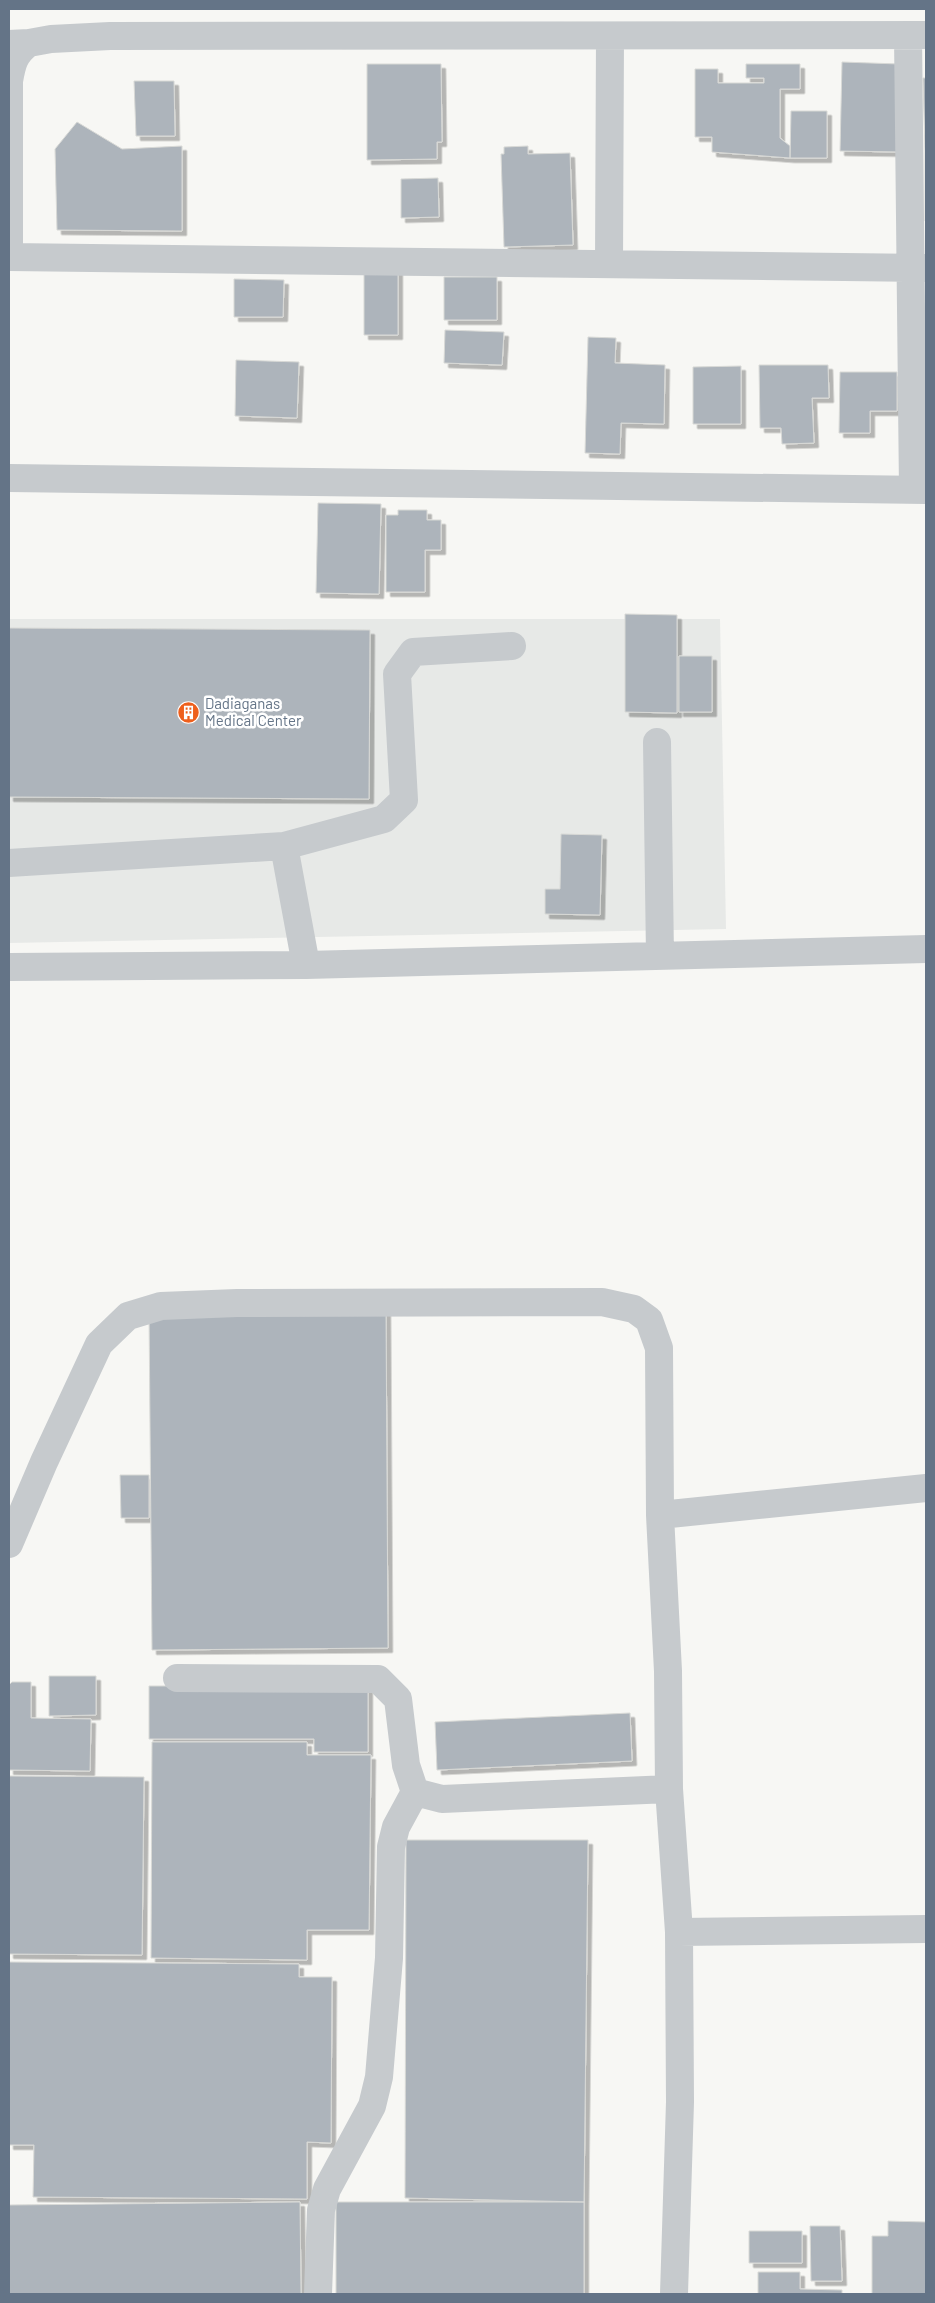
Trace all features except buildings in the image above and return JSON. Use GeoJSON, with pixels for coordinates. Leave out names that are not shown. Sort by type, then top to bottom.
{"type":"FeatureCollection","features":[{"type":"Feature","properties":{"kind":"street"},"geometry":{"type":"LineString","coordinates":[[9,478],[920,490],[919,268],[917,35],[110,36],[51,39],[19,44],[18,51],[12,62],[9,81],[9,257],[919,268]]}},
{"type":"Feature","properties":{"kind":"street"},"geometry":{"type":"LineString","coordinates":[[609,264],[610,36]]}},
{"type":"Feature","properties":{"kind":"street"},"geometry":{"type":"LineString","coordinates":[[9,863],[284,846],[384,819],[404,800],[397,674],[413,652],[512,646]]}},
{"type":"Feature","properties":{"kind":"street"},"geometry":{"type":"LineString","coordinates":[[657,742],[660,956]]}},
{"type":"Feature","properties":{"kind":"street"},"geometry":{"type":"LineString","coordinates":[[284,846],[306,965]]}},
{"type":"Feature","properties":{"kind":"street"},"geometry":{"type":"LineString","coordinates":[[9,967],[306,965],[926,949]]}},
{"type":"Feature","properties":{"kind":"street"},"geometry":{"type":"LineString","coordinates":[[9,1544],[44,1462],[99,1344],[128,1316],[161,1306],[180,1305],[433,1301],[592,1302],[634,1309],[648,1320],[658,1348],[660,1515],[668,1671],[669,1789],[679,1932],[680,2102],[674,2294]]}},
{"type":"Feature","properties":{"kind":"street"},"geometry":{"type":"LineString","coordinates":[[660,1515],[926,1488]]}},
{"type":"Feature","properties":{"kind":"street"},"geometry":{"type":"LineString","coordinates":[[178,1678],[378,1679],[398,1699],[406,1765],[415,1792],[396,1827],[391,1847],[389,1958],[379,2077],[372,2106],[327,2189],[320,2210],[318,2294]]}},
{"type":"Feature","properties":{"kind":"street"},"geometry":{"type":"LineString","coordinates":[[415,1792],[442,1799],[669,1789]]}},
{"type":"Feature","properties":{"kind":"street"},"geometry":{"type":"LineString","coordinates":[[679,1932],[926,1929]]}},
{"type":"Feature","properties":{"kind":"shaded area"},"geometry":{"type":"Polygon","coordinates":[[[9,619],[720,619],[726,929],[9,943],[9,619]]]}},
{"type":"Feature","properties":{"kind":"place","name":"Dadiaganas Medical Center"},"geometry":{"type":"Point","coordinates":[189,713]}}]}
